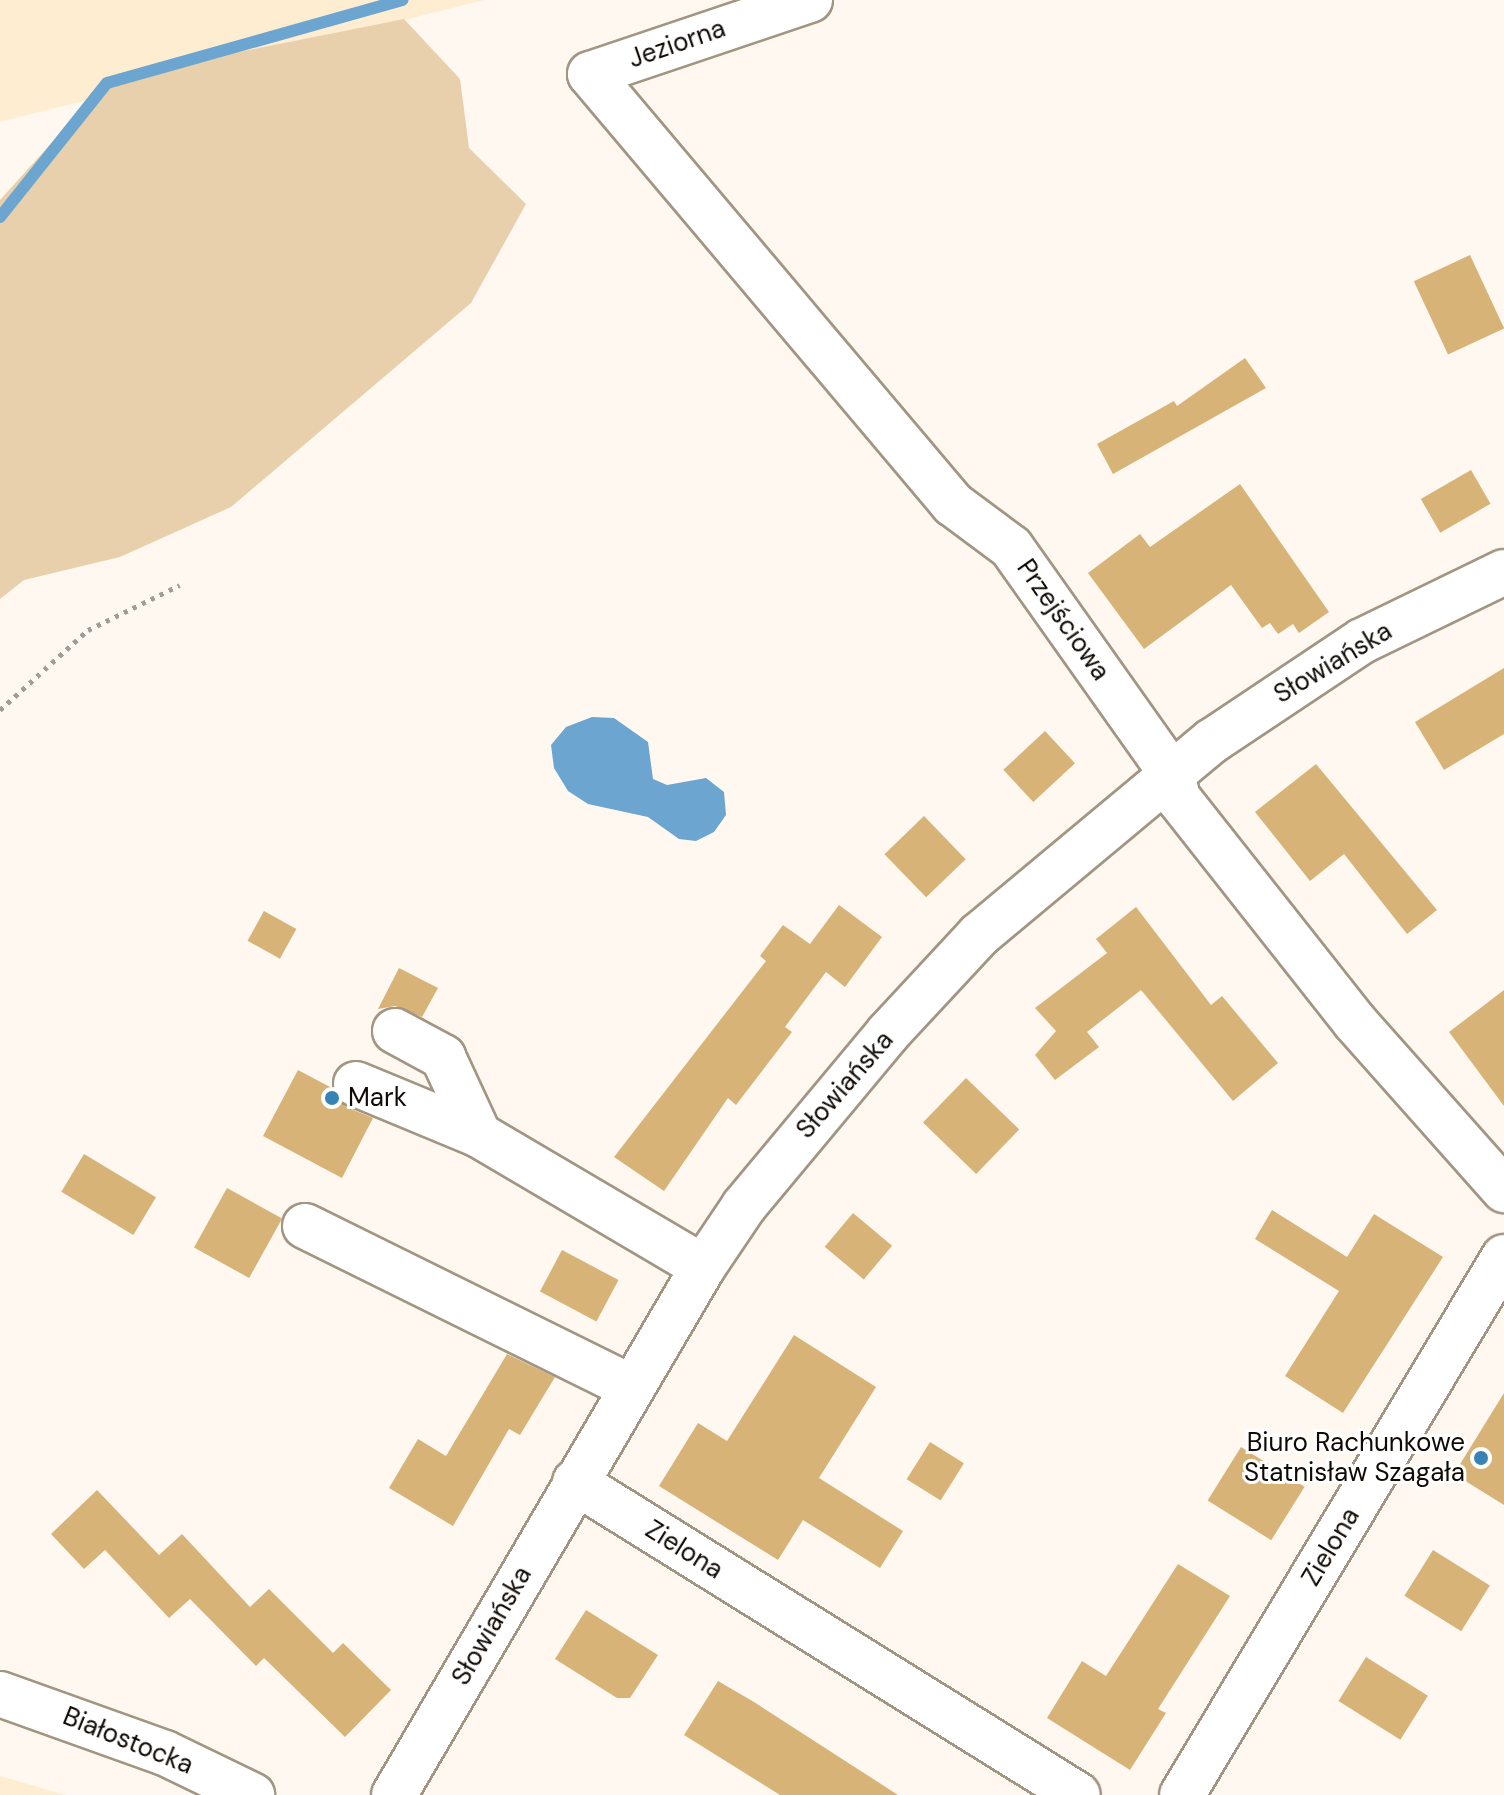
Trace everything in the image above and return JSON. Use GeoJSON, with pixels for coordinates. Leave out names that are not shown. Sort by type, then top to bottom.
{"type":"FeatureCollection","features":[{"type":"Feature","properties":{"kind":"street","name":"Jeziorna"},"geometry":{"type":"LineString","coordinates":[[590,74],[810,0]]}},
{"type":"Feature","properties":{"kind":"street","name":"Przejściowa"},"geometry":{"type":"LineString","coordinates":[[590,74],[953,504],[1011,547],[1172,774],[1178,798],[1355,1022],[1504,1190]]}},
{"type":"Feature","properties":{"kind":"street","name":"Słowiańska"},"geometry":{"type":"LineString","coordinates":[[394,1795],[629,1386],[703,1267],[816,1116],[979,935],[1212,741],[1362,641],[1504,572]]}},
{"type":"Feature","properties":{"kind":"street"},"geometry":{"type":"LineString","coordinates":[[395,1031],[443,1057],[479,1135]]}},
{"type":"Feature","properties":{"kind":"street"},"geometry":{"type":"LineString","coordinates":[[356,1084],[479,1135],[703,1267]]}},
{"type":"Feature","properties":{"kind":"street"},"geometry":{"type":"LineString","coordinates":[[305,1226],[629,1386]]}},
{"type":"Feature","properties":{"kind":"street","name":"Zielona"},"geometry":{"type":"LineString","coordinates":[[1182,1795],[1504,1257]]}},
{"type":"Feature","properties":{"kind":"street","name":"Zielona"},"geometry":{"type":"LineString","coordinates":[[575,1482],[1078,1795]]}},
{"type":"Feature","properties":{"kind":"street","name":"Białostocka"},"geometry":{"type":"LineString","coordinates":[[0,1694],[165,1753],[252,1795]]}},
{"type":"Feature","properties":{"kind":"path"},"geometry":{"type":"LineString","coordinates":[[0,710],[88,630],[180,585]]}},
{"type":"Feature","properties":{"kind":"shaded area"},"geometry":{"type":"Polygon","coordinates":[[[0,0],[484,0],[0,122],[0,0]]]}},
{"type":"Feature","properties":{"kind":"shaded area"},"geometry":{"type":"Polygon","coordinates":[[[404,19],[460,79],[469,148],[526,204],[471,303],[231,507],[120,557],[24,580],[0,599],[0,200],[101,88],[194,61],[404,19]]]}},
{"type":"Feature","properties":{"kind":"shaded area"},"geometry":{"type":"Polygon","coordinates":[[[0,1776],[66,1795],[0,1795],[0,1776]]]}},
{"type":"Feature","properties":{"kind":"water"},"geometry":{"type":"Polygon","coordinates":[[[592,717],[614,718],[648,742],[653,779],[667,785],[706,778],[724,792],[726,815],[714,832],[696,841],[679,839],[648,817],[588,804],[568,791],[554,768],[551,745],[566,727],[592,717]]]}},
{"type":"Feature","properties":{"kind":"building"},"geometry":{"type":"Polygon","coordinates":[[[1470,255],[1504,329],[1448,355],[1414,281],[1470,255]]]}},
{"type":"Feature","properties":{"kind":"building"},"geometry":{"type":"Polygon","coordinates":[[[1245,358],[1266,388],[1113,474],[1097,444],[1174,401],[1177,406],[1245,358]]]}},
{"type":"Feature","properties":{"kind":"building"},"geometry":{"type":"Polygon","coordinates":[[[1471,470],[1490,504],[1440,533],[1421,499],[1471,470]]]}},
{"type":"Feature","properties":{"kind":"building"},"geometry":{"type":"Polygon","coordinates":[[[1240,484],[1329,612],[1299,633],[1293,624],[1278,634],[1270,623],[1262,628],[1231,585],[1144,649],[1088,573],[1140,534],[1150,547],[1240,484]]]}},
{"type":"Feature","properties":{"kind":"building"},"geometry":{"type":"Polygon","coordinates":[[[1504,668],[1504,734],[1444,770],[1415,722],[1504,668]]]}},
{"type":"Feature","properties":{"kind":"building"},"geometry":{"type":"Polygon","coordinates":[[[1045,731],[1075,763],[1033,802],[1003,770],[1045,731]]]}},
{"type":"Feature","properties":{"kind":"building"},"geometry":{"type":"Polygon","coordinates":[[[1316,764],[1437,910],[1407,934],[1344,854],[1310,881],[1255,812],[1316,764]]]}},
{"type":"Feature","properties":{"kind":"building"},"geometry":{"type":"Polygon","coordinates":[[[924,816],[966,859],[926,897],[884,854],[924,816]]]}},
{"type":"Feature","properties":{"kind":"building"},"geometry":{"type":"Polygon","coordinates":[[[839,905],[882,937],[845,987],[826,972],[785,1027],[792,1032],[736,1105],[728,1098],[664,1191],[614,1157],[766,961],[760,956],[783,925],[810,944],[839,905]]]}},
{"type":"Feature","properties":{"kind":"building"},"geometry":{"type":"Polygon","coordinates":[[[1136,907],[1211,1005],[1222,996],[1278,1063],[1233,1101],[1141,990],[1087,1032],[1099,1047],[1055,1080],[1035,1055],[1056,1031],[1035,1008],[1107,953],[1096,939],[1136,907]]]}},
{"type":"Feature","properties":{"kind":"building"},"geometry":{"type":"Polygon","coordinates":[[[264,911],[296,929],[280,959],[248,941],[264,911]]]}},
{"type":"Feature","properties":{"kind":"building"},"geometry":{"type":"Polygon","coordinates":[[[399,968],[438,988],[422,1017],[395,1006],[378,1009],[399,968]]]}},
{"type":"Feature","properties":{"kind":"building"},"geometry":{"type":"Polygon","coordinates":[[[1504,990],[1504,1106],[1449,1032],[1504,990]]]}},
{"type":"Feature","properties":{"kind":"building"},"geometry":{"type":"Polygon","coordinates":[[[298,1070],[332,1088],[346,1107],[373,1118],[342,1178],[263,1136],[298,1070]]]}},
{"type":"Feature","properties":{"kind":"building"},"geometry":{"type":"Polygon","coordinates":[[[966,1078],[1019,1129],[976,1174],[923,1123],[966,1078]]]}},
{"type":"Feature","properties":{"kind":"building"},"geometry":{"type":"Polygon","coordinates":[[[84,1154],[156,1197],[133,1235],[61,1192],[84,1154]]]}},
{"type":"Feature","properties":{"kind":"building"},"geometry":{"type":"Polygon","coordinates":[[[227,1188],[282,1219],[249,1278],[194,1247],[227,1188]]]}},
{"type":"Feature","properties":{"kind":"building"},"geometry":{"type":"Polygon","coordinates":[[[1272,1210],[1347,1257],[1374,1214],[1443,1257],[1343,1413],[1285,1376],[1339,1291],[1255,1239],[1272,1210]]]}},
{"type":"Feature","properties":{"kind":"building"},"geometry":{"type":"Polygon","coordinates":[[[853,1213],[892,1246],[864,1279],[825,1247],[853,1213]]]}},
{"type":"Feature","properties":{"kind":"building"},"geometry":{"type":"Polygon","coordinates":[[[562,1250],[619,1280],[596,1322],[540,1291],[562,1250]]]}},
{"type":"Feature","properties":{"kind":"building"},"geometry":{"type":"Polygon","coordinates":[[[794,1335],[876,1387],[819,1478],[903,1531],[880,1568],[803,1520],[778,1560],[659,1486],[698,1423],[727,1441],[794,1335]]]}},
{"type":"Feature","properties":{"kind":"building"},"geometry":{"type":"Polygon","coordinates":[[[507,1354],[555,1377],[520,1435],[509,1429],[453,1526],[389,1488],[418,1439],[446,1456],[507,1354]]]}},
{"type":"Feature","properties":{"kind":"building"},"geometry":{"type":"Polygon","coordinates":[[[1504,1393],[1504,1505],[1454,1474],[1504,1393]]]}},
{"type":"Feature","properties":{"kind":"building"},"geometry":{"type":"Polygon","coordinates":[[[930,1442],[964,1463],[941,1501],[907,1479],[930,1442]]]}},
{"type":"Feature","properties":{"kind":"building"},"geometry":{"type":"Polygon","coordinates":[[[1241,1447],[1305,1487],[1271,1540],[1208,1500],[1241,1447]]]}},
{"type":"Feature","properties":{"kind":"building"},"geometry":{"type":"Polygon","coordinates":[[[97,1490],[159,1555],[182,1534],[250,1607],[269,1589],[333,1653],[343,1643],[391,1690],[345,1737],[264,1658],[256,1666],[190,1599],[169,1618],[105,1550],[84,1569],[51,1534],[97,1490]]]}},
{"type":"Feature","properties":{"kind":"building"},"geometry":{"type":"Polygon","coordinates":[[[1433,1550],[1490,1586],[1461,1631],[1404,1596],[1433,1550]]]}},
{"type":"Feature","properties":{"kind":"building"},"geometry":{"type":"Polygon","coordinates":[[[1178,1564],[1230,1596],[1158,1709],[1166,1713],[1130,1770],[1047,1718],[1082,1661],[1106,1676],[1178,1564]]]}},
{"type":"Feature","properties":{"kind":"building"},"geometry":{"type":"Polygon","coordinates":[[[586,1610],[658,1655],[630,1698],[617,1698],[555,1659],[586,1610]]]}},
{"type":"Feature","properties":{"kind":"building"},"geometry":{"type":"Polygon","coordinates":[[[1366,1657],[1428,1696],[1400,1740],[1338,1701],[1366,1657]]]}},
{"type":"Feature","properties":{"kind":"building"},"geometry":{"type":"Polygon","coordinates":[[[718,1681],[898,1795],[780,1795],[684,1735],[718,1681]]]}},
{"type":"Feature","properties":{"kind":"waterway"},"geometry":{"type":"LineString","coordinates":[[0,217],[107,83],[403,0]]}},
{"type":"Feature","properties":{"kind":"place","name":"Mark"},"geometry":{"type":"Point","coordinates":[332,1098]}},
{"type":"Feature","properties":{"kind":"place","name":"Biuro Rachunkowe Statnisław Szagała"},"geometry":{"type":"Point","coordinates":[1481,1458]}}]}
